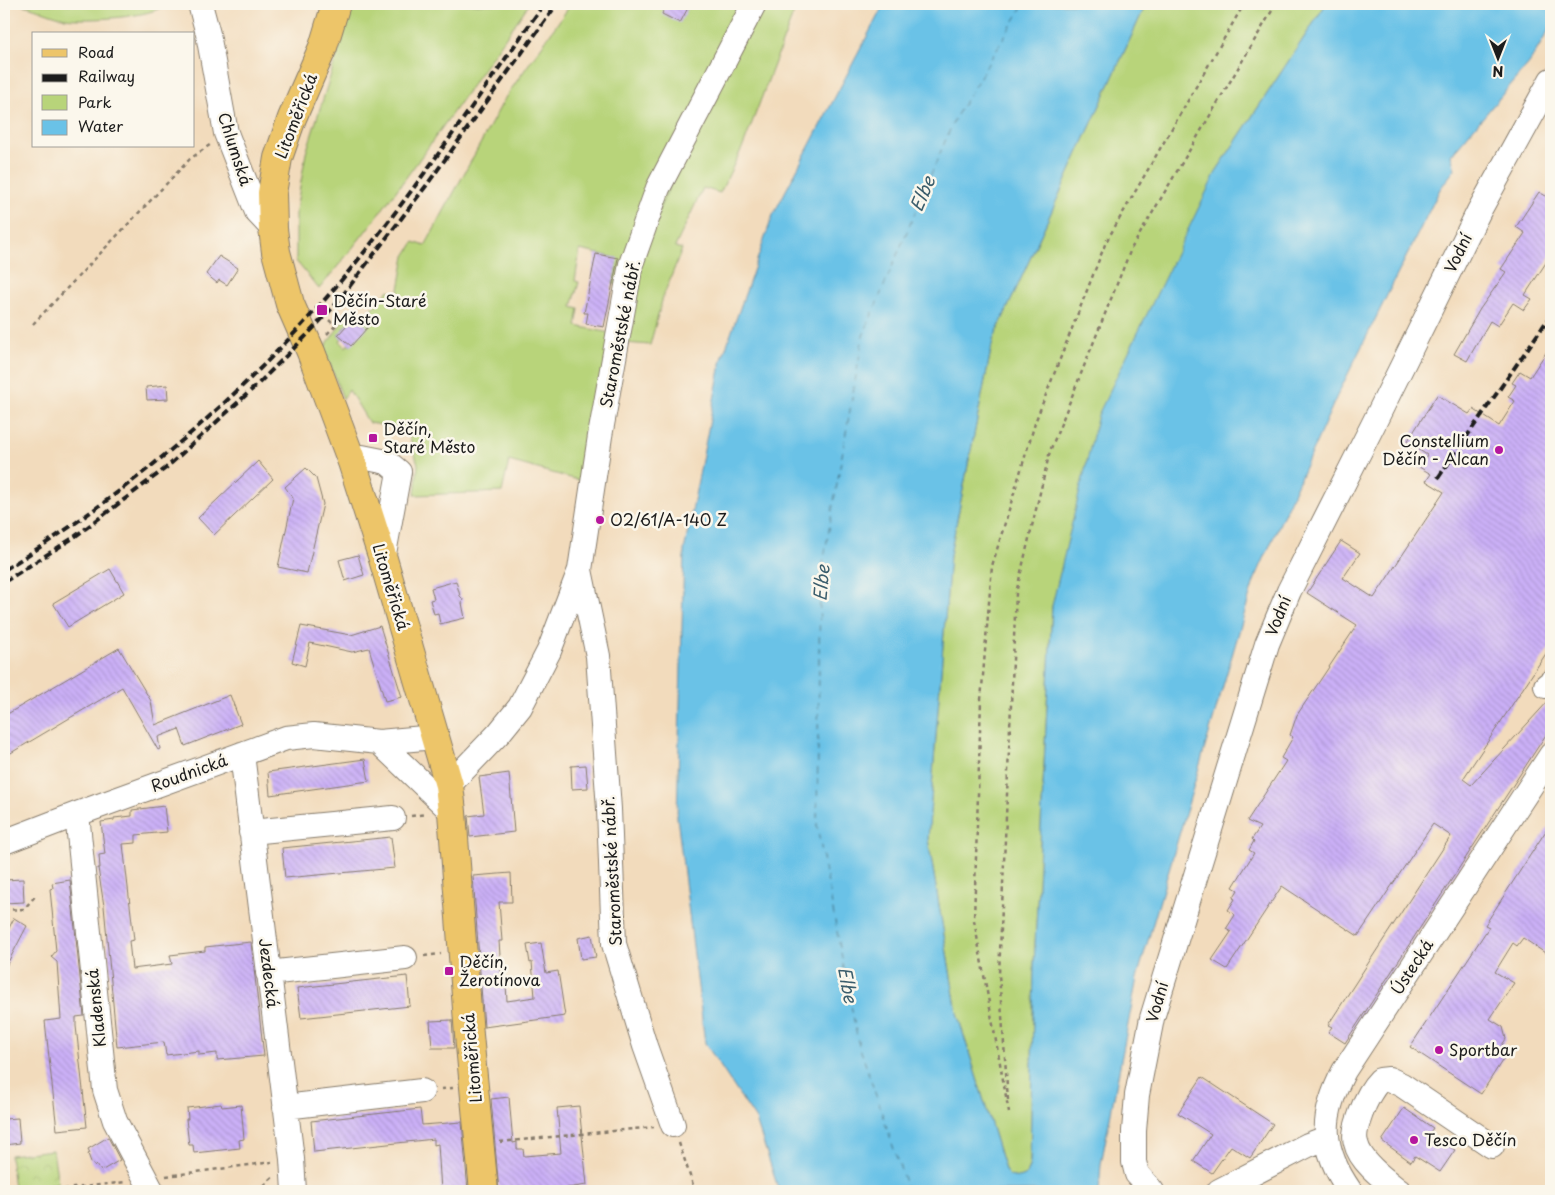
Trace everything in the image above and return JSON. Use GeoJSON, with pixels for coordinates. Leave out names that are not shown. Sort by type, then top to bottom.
{"type":"FeatureCollection","features":[{"type":"Feature","properties":{"kind":"main road","name":"Litoměřická"},"geometry":{"type":"LineString","coordinates":[[336,4],[323,47],[289,125],[278,158],[272,193],[273,229],[278,259],[290,304],[311,352],[352,462],[383,559],[449,785],[484,1191]]}},
{"type":"Feature","properties":{"kind":"street","name":"Chlumská"},"geometry":{"type":"LineString","coordinates":[[200,4],[208,34],[226,133],[257,212],[273,229]]}},
{"type":"Feature","properties":{"kind":"street","name":"Staroměstské nábř."},"geometry":{"type":"LineString","coordinates":[[449,785],[499,733],[520,707],[549,651],[580,570],[600,436],[631,264],[658,188],[754,4]]}},
{"type":"Feature","properties":{"kind":"street","name":"Vodní"},"geometry":{"type":"LineString","coordinates":[[1152,1191],[1137,1174],[1134,1162],[1137,1094],[1152,1018],[1267,644],[1289,590],[1479,211],[1551,80]]}},
{"type":"Feature","properties":{"kind":"street"},"geometry":{"type":"LineString","coordinates":[[352,462],[362,457],[388,462],[399,472],[383,559]]}},
{"type":"Feature","properties":{"kind":"street","name":"Staroměstské nábř."},"geometry":{"type":"LineString","coordinates":[[580,570],[598,656],[609,809],[614,944],[645,1046],[673,1125]]}},
{"type":"Feature","properties":{"kind":"street","name":"Roudnická"},"geometry":{"type":"LineString","coordinates":[[4,842],[286,738],[314,735],[379,742],[435,737]]}},
{"type":"Feature","properties":{"kind":"street"},"geometry":{"type":"LineString","coordinates":[[379,742],[452,812]]}},
{"type":"Feature","properties":{"kind":"street","name":"Jezdecká"},"geometry":{"type":"LineString","coordinates":[[242,754],[286,1107],[294,1191]]}},
{"type":"Feature","properties":{"kind":"street","name":"Ústecká"},"geometry":{"type":"LineString","coordinates":[[1349,1191],[1329,1154],[1327,1138],[1327,1119],[1336,1087],[1344,1071],[1551,754]]}},
{"type":"Feature","properties":{"kind":"street","name":"Kladenská"},"geometry":{"type":"LineString","coordinates":[[77,814],[105,1090],[114,1121],[149,1185]]}},
{"type":"Feature","properties":{"kind":"street"},"geometry":{"type":"LineString","coordinates":[[251,832],[393,818]]}},
{"type":"Feature","properties":{"kind":"street"},"geometry":{"type":"LineString","coordinates":[[268,973],[405,958]]}},
{"type":"Feature","properties":{"kind":"street"},"geometry":{"type":"LineString","coordinates":[[1399,1191],[1377,1173],[1360,1152],[1355,1142],[1358,1121],[1364,1105],[1380,1080],[1389,1079],[1402,1084],[1492,1146]]}},
{"type":"Feature","properties":{"kind":"street"},"geometry":{"type":"LineString","coordinates":[[286,1107],[422,1092]]}},
{"type":"Feature","properties":{"kind":"street"},"geometry":{"type":"LineString","coordinates":[[1219,1191],[1308,1145],[1327,1138]]}},
{"type":"Feature","properties":{"kind":"path"},"geometry":{"type":"LineString","coordinates":[[1244,4],[1106,242],[1036,420],[992,566],[980,700],[974,920],[1009,1113],[999,974],[1016,593],[1050,451],[1131,249],[1276,4]]}},
{"type":"Feature","properties":{"kind":"path"},"geometry":{"type":"LineString","coordinates":[[33,324],[190,159],[226,133]]}},
{"type":"Feature","properties":{"kind":"path"},"geometry":{"type":"LineString","coordinates":[[393,818],[452,812]]}},
{"type":"Feature","properties":{"kind":"path"},"geometry":{"type":"LineString","coordinates":[[4,910],[24,909],[37,894]]}},
{"type":"Feature","properties":{"kind":"path"},"geometry":{"type":"LineString","coordinates":[[405,958],[463,951]]}},
{"type":"Feature","properties":{"kind":"path"},"geometry":{"type":"LineString","coordinates":[[422,1092],[474,1086]]}},
{"type":"Feature","properties":{"kind":"path"},"geometry":{"type":"LineString","coordinates":[[480,1144],[673,1125],[696,1191]]}},
{"type":"Feature","properties":{"kind":"path"},"geometry":{"type":"LineString","coordinates":[[48,1191],[149,1185],[292,1160]]}},
{"type":"Feature","properties":{"kind":"path"},"geometry":{"type":"LineString","coordinates":[[258,1191],[292,1160]]}},
{"type":"Feature","properties":{"kind":"green space"},"geometry":{"type":"Polygon","coordinates":[[[17,4],[166,4],[148,13],[118,17],[75,19],[53,15],[17,4]]]}},
{"type":"Feature","properties":{"kind":"green space"},"geometry":{"type":"Polygon","coordinates":[[[353,4],[529,4],[401,185],[319,289],[296,261],[296,210],[306,153],[353,4]]]}},
{"type":"Feature","properties":{"kind":"green space"},"geometry":{"type":"Polygon","coordinates":[[[571,4],[748,4],[626,286],[613,284],[617,258],[580,250],[575,281],[579,282],[572,307],[579,309],[576,326],[615,334],[585,482],[509,461],[502,492],[415,495],[418,464],[408,432],[389,426],[369,423],[349,390],[343,399],[324,348],[350,311],[355,316],[338,335],[342,338],[340,341],[346,347],[348,344],[350,346],[367,327],[361,321],[389,290],[398,295],[405,256],[414,242],[425,246],[505,98],[571,4]]]}},
{"type":"Feature","properties":{"kind":"green space"},"geometry":{"type":"Polygon","coordinates":[[[759,4],[797,4],[744,144],[720,193],[703,188],[675,247],[682,249],[663,297],[650,345],[625,343],[646,235],[759,4]]]}},
{"type":"Feature","properties":{"kind":"green space"},"geometry":{"type":"Polygon","coordinates":[[[1146,4],[1326,4],[1217,170],[1052,606],[1034,965],[1030,1163],[1026,1175],[1019,1178],[1008,1176],[1005,1170],[957,1013],[928,839],[950,555],[993,340],[1146,4]]]}},
{"type":"Feature","properties":{"kind":"green space"},"geometry":{"type":"Polygon","coordinates":[[[53,1150],[58,1183],[14,1189],[10,1155],[53,1150]]]}},
{"type":"Feature","properties":{"kind":"water","name":"Elbe"},"geometry":{"type":"Polygon","coordinates":[[[884,4],[1146,4],[993,340],[950,555],[928,839],[957,1013],[1005,1170],[1009,1176],[1019,1178],[1026,1175],[1030,1163],[1034,965],[1052,606],[1098,415],[1217,170],[1326,4],[1551,4],[1551,26],[1530,62],[1451,155],[1455,169],[1440,189],[1337,396],[1254,581],[1137,978],[1101,1164],[1099,1191],[779,1191],[756,1120],[705,1043],[677,817],[684,551],[722,359],[773,215],[884,4]]]}},
{"type":"Feature","properties":{"kind":"building"},"geometry":{"type":"Polygon","coordinates":[[[666,4],[690,4],[680,23],[662,14],[666,4]]]}},
{"type":"Feature","properties":{"kind":"building"},"geometry":{"type":"Polygon","coordinates":[[[1539,192],[1551,199],[1551,255],[1525,295],[1532,299],[1524,310],[1513,303],[1498,326],[1490,321],[1467,361],[1454,354],[1480,309],[1506,272],[1501,269],[1525,233],[1516,227],[1539,192]]]}},
{"type":"Feature","properties":{"kind":"building"},"geometry":{"type":"Polygon","coordinates":[[[596,254],[618,258],[604,327],[586,324],[588,313],[584,313],[596,254]]]}},
{"type":"Feature","properties":{"kind":"building"},"geometry":{"type":"Polygon","coordinates":[[[219,256],[238,268],[227,285],[219,280],[217,283],[206,274],[219,256]]]}},
{"type":"Feature","properties":{"kind":"building"},"geometry":{"type":"Polygon","coordinates":[[[355,316],[368,327],[351,346],[338,335],[355,316]]]}},
{"type":"Feature","properties":{"kind":"building"},"geometry":{"type":"Polygon","coordinates":[[[1551,345],[1551,646],[1463,779],[1471,785],[1551,698],[1551,727],[1345,1043],[1328,1032],[1332,1027],[1328,1025],[1451,836],[1433,824],[1358,936],[1282,886],[1227,969],[1212,960],[1231,932],[1226,929],[1235,915],[1228,910],[1238,890],[1233,887],[1254,853],[1249,850],[1254,841],[1252,839],[1260,827],[1247,821],[1286,761],[1281,758],[1293,737],[1290,735],[1297,715],[1357,625],[1307,593],[1341,541],[1360,553],[1343,578],[1374,598],[1444,492],[1426,481],[1431,474],[1419,467],[1427,455],[1407,442],[1437,395],[1469,414],[1473,409],[1499,426],[1515,401],[1508,397],[1516,385],[1512,383],[1520,371],[1530,377],[1551,345]]]}},
{"type":"Feature","properties":{"kind":"building"},"geometry":{"type":"Polygon","coordinates":[[[167,385],[168,399],[147,400],[146,387],[167,385]]]}},
{"type":"Feature","properties":{"kind":"building"},"geometry":{"type":"Polygon","coordinates":[[[258,461],[273,479],[214,535],[198,518],[258,461]]]}},
{"type":"Feature","properties":{"kind":"building"},"geometry":{"type":"Polygon","coordinates":[[[306,468],[316,478],[323,504],[307,573],[278,567],[293,498],[285,487],[306,468]]]}},
{"type":"Feature","properties":{"kind":"building"},"geometry":{"type":"Polygon","coordinates":[[[358,555],[364,575],[345,581],[339,560],[358,555]]]}},
{"type":"Feature","properties":{"kind":"building"},"geometry":{"type":"Polygon","coordinates":[[[110,569],[124,593],[68,627],[53,603],[110,569]]]}},
{"type":"Feature","properties":{"kind":"building"},"geometry":{"type":"Polygon","coordinates":[[[456,581],[460,596],[463,599],[465,618],[440,624],[438,613],[434,614],[430,600],[434,599],[431,588],[456,581]]]}},
{"type":"Feature","properties":{"kind":"building"},"geometry":{"type":"Polygon","coordinates":[[[301,626],[351,635],[380,626],[402,697],[385,701],[369,648],[352,652],[310,643],[305,666],[292,662],[301,626]]]}},
{"type":"Feature","properties":{"kind":"building"},"geometry":{"type":"Polygon","coordinates":[[[119,648],[151,701],[155,725],[230,695],[241,724],[185,746],[179,729],[158,737],[160,749],[158,750],[122,687],[4,757],[4,716],[119,648]]]}},
{"type":"Feature","properties":{"kind":"building"},"geometry":{"type":"Polygon","coordinates":[[[365,759],[369,781],[270,795],[268,772],[365,759]]]}},
{"type":"Feature","properties":{"kind":"building"},"geometry":{"type":"Polygon","coordinates":[[[586,765],[588,788],[572,789],[571,766],[586,765]]]}},
{"type":"Feature","properties":{"kind":"building"},"geometry":{"type":"Polygon","coordinates":[[[509,773],[514,832],[470,837],[468,816],[484,814],[479,777],[509,773]]]}},
{"type":"Feature","properties":{"kind":"building"},"geometry":{"type":"Polygon","coordinates":[[[164,806],[167,832],[136,835],[136,843],[123,844],[134,940],[129,941],[132,969],[172,964],[170,955],[205,951],[205,947],[251,942],[264,1056],[217,1060],[217,1053],[199,1055],[199,1051],[166,1055],[164,1042],[117,1047],[104,906],[98,868],[100,868],[99,855],[105,854],[101,822],[132,816],[132,810],[164,806]]]}},
{"type":"Feature","properties":{"kind":"building"},"geometry":{"type":"Polygon","coordinates":[[[1551,823],[1551,957],[1523,938],[1517,946],[1513,943],[1495,972],[1514,983],[1490,1019],[1503,1027],[1506,1039],[1500,1048],[1507,1053],[1481,1094],[1410,1047],[1489,927],[1485,925],[1551,823]]]}},
{"type":"Feature","properties":{"kind":"building"},"geometry":{"type":"Polygon","coordinates":[[[391,837],[395,868],[285,878],[282,848],[391,837]]]}},
{"type":"Feature","properties":{"kind":"building"},"geometry":{"type":"Polygon","coordinates":[[[511,873],[512,902],[499,902],[502,941],[499,941],[502,984],[506,984],[507,1001],[535,997],[532,962],[530,963],[527,945],[541,943],[546,973],[558,971],[565,1016],[484,1027],[473,876],[511,873]]]}},
{"type":"Feature","properties":{"kind":"building"},"geometry":{"type":"Polygon","coordinates":[[[23,879],[24,902],[4,903],[4,880],[23,879]]]}},
{"type":"Feature","properties":{"kind":"building"},"geometry":{"type":"Polygon","coordinates":[[[70,880],[84,1016],[76,1017],[76,1026],[87,1127],[57,1130],[45,1021],[61,1019],[57,962],[51,957],[56,951],[50,889],[53,888],[52,883],[70,880]]]}},
{"type":"Feature","properties":{"kind":"building"},"geometry":{"type":"Polygon","coordinates":[[[14,918],[27,926],[4,970],[4,938],[14,918]]]}},
{"type":"Feature","properties":{"kind":"building"},"geometry":{"type":"Polygon","coordinates":[[[592,935],[596,957],[581,959],[578,938],[592,935]]]}},
{"type":"Feature","properties":{"kind":"building"},"geometry":{"type":"Polygon","coordinates":[[[407,976],[410,1006],[301,1018],[297,988],[407,976]]]}},
{"type":"Feature","properties":{"kind":"building"},"geometry":{"type":"Polygon","coordinates":[[[452,1020],[454,1048],[432,1048],[430,1021],[452,1020]]]}},
{"type":"Feature","properties":{"kind":"building"},"geometry":{"type":"Polygon","coordinates":[[[1202,1077],[1273,1124],[1250,1158],[1231,1146],[1212,1173],[1193,1161],[1211,1134],[1178,1113],[1202,1077]]]}},
{"type":"Feature","properties":{"kind":"building"},"geometry":{"type":"Polygon","coordinates":[[[509,1097],[513,1143],[517,1142],[517,1149],[523,1149],[524,1156],[561,1153],[557,1108],[579,1106],[587,1185],[567,1188],[567,1191],[499,1191],[491,1099],[509,1097]]]}},
{"type":"Feature","properties":{"kind":"building"},"geometry":{"type":"Polygon","coordinates":[[[221,1104],[222,1107],[241,1105],[244,1139],[239,1140],[240,1148],[194,1153],[193,1145],[189,1145],[186,1119],[188,1119],[187,1108],[221,1104]]]}},
{"type":"Feature","properties":{"kind":"building"},"geometry":{"type":"Polygon","coordinates":[[[1404,1108],[1433,1128],[1429,1134],[1455,1150],[1440,1172],[1415,1156],[1411,1162],[1382,1141],[1404,1108]]]}},
{"type":"Feature","properties":{"kind":"building"},"geometry":{"type":"Polygon","coordinates":[[[420,1109],[422,1125],[462,1122],[468,1191],[441,1191],[438,1144],[434,1145],[434,1139],[314,1152],[311,1121],[420,1109]]]}},
{"type":"Feature","properties":{"kind":"building"},"geometry":{"type":"Polygon","coordinates":[[[18,1118],[20,1143],[5,1145],[4,1119],[18,1118]]]}},
{"type":"Feature","properties":{"kind":"building"},"geometry":{"type":"Polygon","coordinates":[[[108,1137],[120,1160],[101,1171],[97,1165],[95,1167],[91,1162],[88,1149],[108,1137]]]}},
{"type":"Feature","properties":{"kind":"ferry route"},"geometry":{"type":"LineString","coordinates":[[908,1191],[858,1042],[817,826],[820,581],[863,336],[954,120],[1024,4]]}},
{"type":"Feature","properties":{"kind":"railway"},"geometry":{"type":"LineString","coordinates":[[4,570],[103,503],[151,466],[241,387],[283,345],[323,301],[386,224],[544,4]]}},
{"type":"Feature","properties":{"kind":"railway"},"geometry":{"type":"LineString","coordinates":[[4,582],[73,538],[166,468],[257,385],[305,337],[336,304],[426,186],[557,4]]}},
{"type":"Feature","properties":{"kind":"railway"},"geometry":{"type":"LineString","coordinates":[[1438,478],[1551,315]]}},
{"type":"Feature","properties":{"kind":"place","name":"Děčín-Staré Město"},"geometry":{"type":"Point","coordinates":[322,310]}},
{"type":"Feature","properties":{"kind":"place","name":"Děčín, Staré Město"},"geometry":{"type":"Point","coordinates":[373,438]}},
{"type":"Feature","properties":{"kind":"place","name":"Constellium Děčín - Alcan"},"geometry":{"type":"Point","coordinates":[1499,450]}},
{"type":"Feature","properties":{"kind":"place","name":"O2/61/A-140 Z"},"geometry":{"type":"Point","coordinates":[600,520]}},
{"type":"Feature","properties":{"kind":"place","name":"Děčín, Žerotínova"},"geometry":{"type":"Point","coordinates":[449,971]}},
{"type":"Feature","properties":{"kind":"place","name":"Sportbar"},"geometry":{"type":"Point","coordinates":[1439,1050]}},
{"type":"Feature","properties":{"kind":"place","name":"Tesco Děčín"},"geometry":{"type":"Point","coordinates":[1414,1140]}}]}
